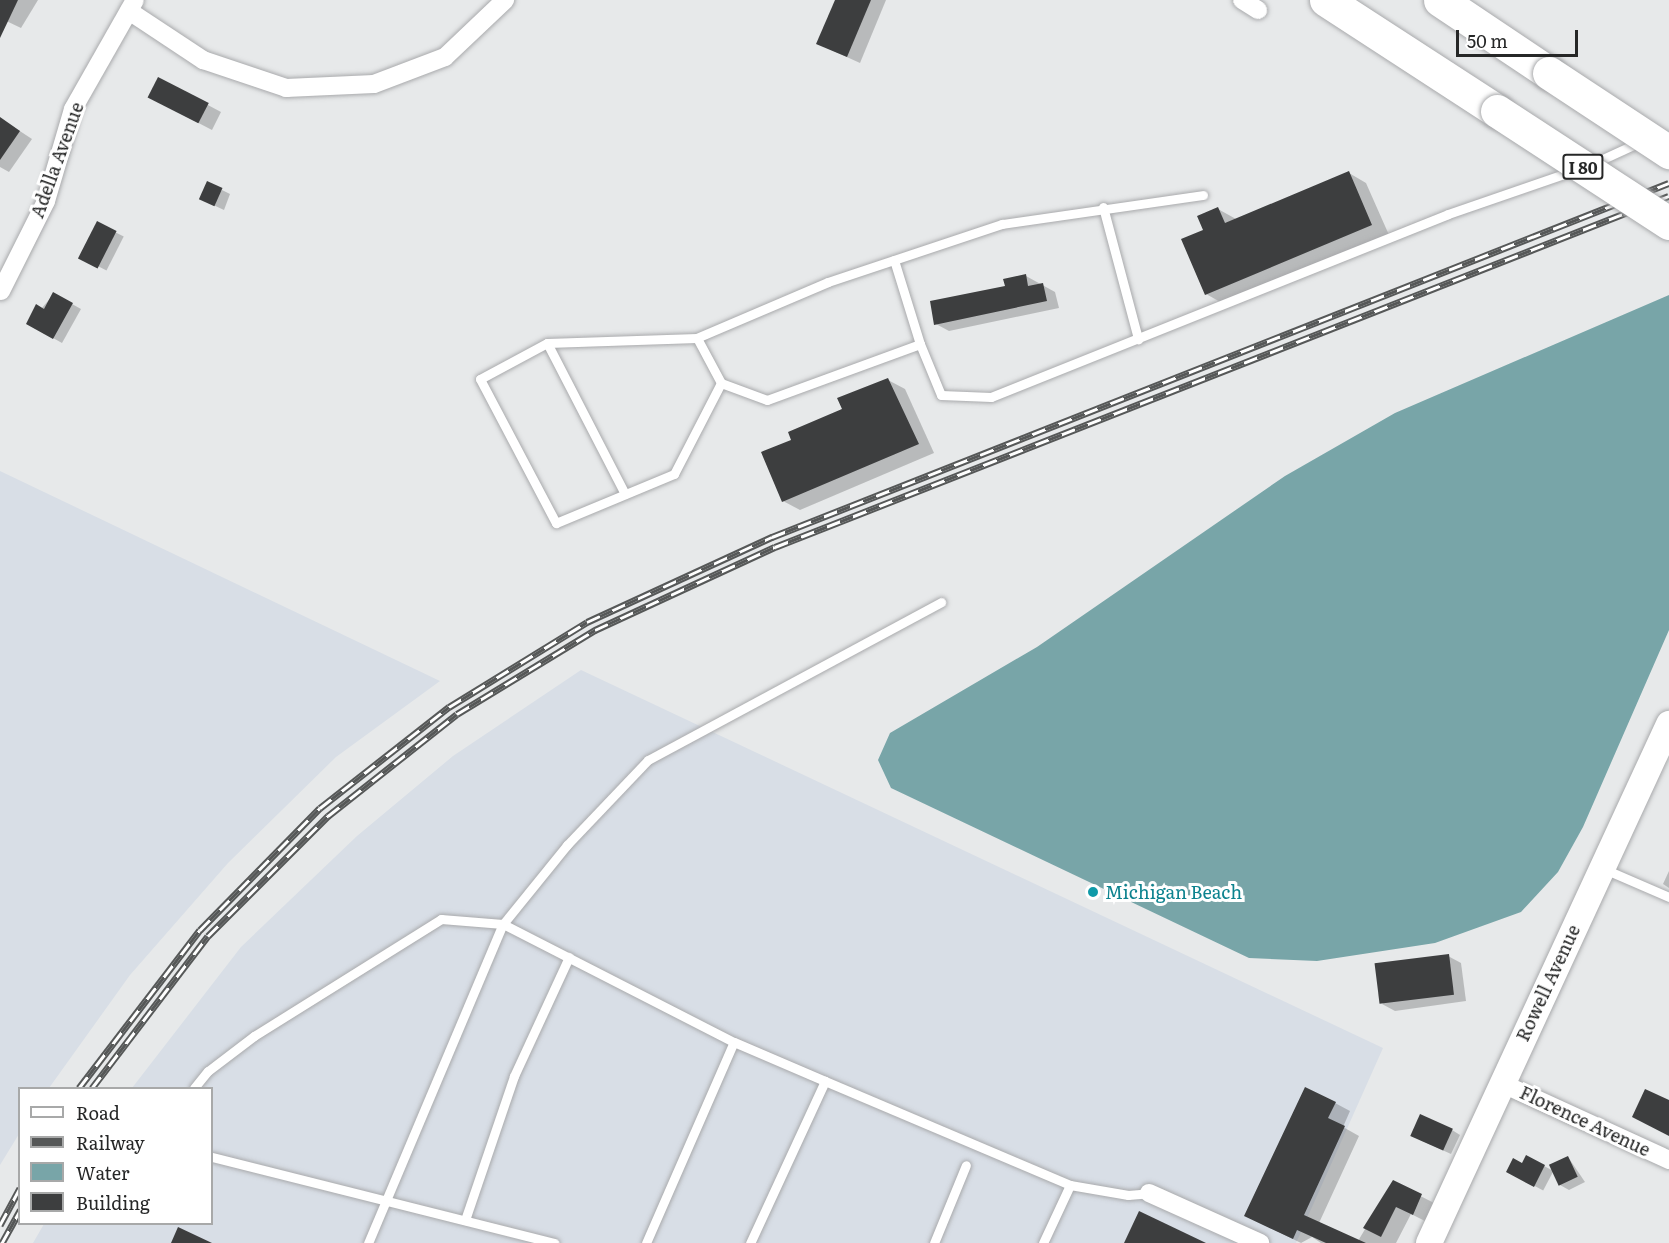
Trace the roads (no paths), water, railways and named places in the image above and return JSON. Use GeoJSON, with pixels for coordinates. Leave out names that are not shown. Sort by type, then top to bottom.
{"type":"FeatureCollection","features":[{"type":"Feature","properties":{"kind":"highway","name":"I 80"},"geometry":{"type":"LineString","coordinates":[[1326,0],[1669,223]]}},
{"type":"Feature","properties":{"kind":"highway"},"geometry":{"type":"LineString","coordinates":[[1440,0],[1548,73],[1665,143]]}},
{"type":"Feature","properties":{"kind":"street"},"geometry":{"type":"LineString","coordinates":[[132,6],[203,60],[297,87],[374,84],[446,57],[505,0]]}},
{"type":"Feature","properties":{"kind":"street"},"geometry":{"type":"LineString","coordinates":[[1242,0],[1258,10]]}},
{"type":"Feature","properties":{"kind":"street","name":"Adella Avenue"},"geometry":{"type":"LineString","coordinates":[[1,291],[46,201],[73,109],[132,6]]}},
{"type":"Feature","properties":{"kind":"street","name":"Rowell Avenue"},"geometry":{"type":"LineString","coordinates":[[1429,1243],[1501,1083],[1669,724]]}},
{"type":"Feature","properties":{"kind":"street","name":"Florence Avenue"},"geometry":{"type":"LineString","coordinates":[[1501,1083],[1669,1160]]}},
{"type":"Feature","properties":{"kind":"street"},"geometry":{"type":"LineString","coordinates":[[1149,1193],[1260,1243]]}},
{"type":"Feature","properties":{"kind":"lane"},"geometry":{"type":"LineString","coordinates":[[894,260],[920,344],[941,395],[991,397],[1138,339],[1665,143]]}},
{"type":"Feature","properties":{"kind":"lane"},"geometry":{"type":"LineString","coordinates":[[722,383],[674,474],[556,523],[480,379],[547,343],[697,338],[828,282],[1002,224],[1103,207],[1203,195]]}},
{"type":"Feature","properties":{"kind":"lane"},"geometry":{"type":"LineString","coordinates":[[1103,207],[1138,339]]}},
{"type":"Feature","properties":{"kind":"lane"},"geometry":{"type":"LineString","coordinates":[[697,338],[722,383],[767,400],[920,344]]}},
{"type":"Feature","properties":{"kind":"lane"},"geometry":{"type":"LineString","coordinates":[[547,343],[625,494]]}},
{"type":"Feature","properties":{"kind":"lane"},"geometry":{"type":"LineString","coordinates":[[368,1243],[383,1197],[503,924],[567,845],[648,760],[941,602]]}},
{"type":"Feature","properties":{"kind":"lane"},"geometry":{"type":"LineString","coordinates":[[1602,868],[1669,897]]}},
{"type":"Feature","properties":{"kind":"lane"},"geometry":{"type":"LineString","coordinates":[[196,1087],[208,1071],[254,1036],[441,919],[503,924],[734,1042],[1070,1185],[1128,1195],[1149,1193]]}},
{"type":"Feature","properties":{"kind":"lane"},"geometry":{"type":"LineString","coordinates":[[465,1220],[514,1076],[569,957]]}},
{"type":"Feature","properties":{"kind":"lane"},"geometry":{"type":"LineString","coordinates":[[646,1243],[734,1042]]}},
{"type":"Feature","properties":{"kind":"lane"},"geometry":{"type":"LineString","coordinates":[[750,1243],[825,1081]]}},
{"type":"Feature","properties":{"kind":"lane"},"geometry":{"type":"LineString","coordinates":[[213,1157],[383,1197],[554,1243]]}},
{"type":"Feature","properties":{"kind":"lane"},"geometry":{"type":"LineString","coordinates":[[934,1243],[966,1165]]}},
{"type":"Feature","properties":{"kind":"lane"},"geometry":{"type":"LineString","coordinates":[[1043,1243],[1070,1185]]}},
{"type":"Feature","properties":{"kind":"water"},"geometry":{"type":"Polygon","coordinates":[[[1669,295],[1669,630],[1583,827],[1558,872],[1521,912],[1435,943],[1317,961],[1249,958],[891,788],[878,760],[890,733],[1037,647],[1285,476],[1395,413],[1669,295]]]}},
{"type":"Feature","properties":{"kind":"railway"},"geometry":{"type":"LineString","coordinates":[[80,1087],[200,930],[320,808],[449,707],[587,622],[772,537],[1669,183]]}},
{"type":"Feature","properties":{"kind":"railway"},"geometry":{"type":"LineString","coordinates":[[93,1087],[208,936],[328,816],[457,714],[595,630],[775,547],[1669,196]]}},
{"type":"Feature","properties":{"kind":"railway"},"geometry":{"type":"LineString","coordinates":[[0,1225],[18,1192]]}},
{"type":"Feature","properties":{"kind":"railway"},"geometry":{"type":"LineString","coordinates":[[2,1243],[18,1214]]}},
{"type":"Feature","properties":{"kind":"place","name":"Michigan Beach"},"geometry":{"type":"Point","coordinates":[1093,892]}}]}
